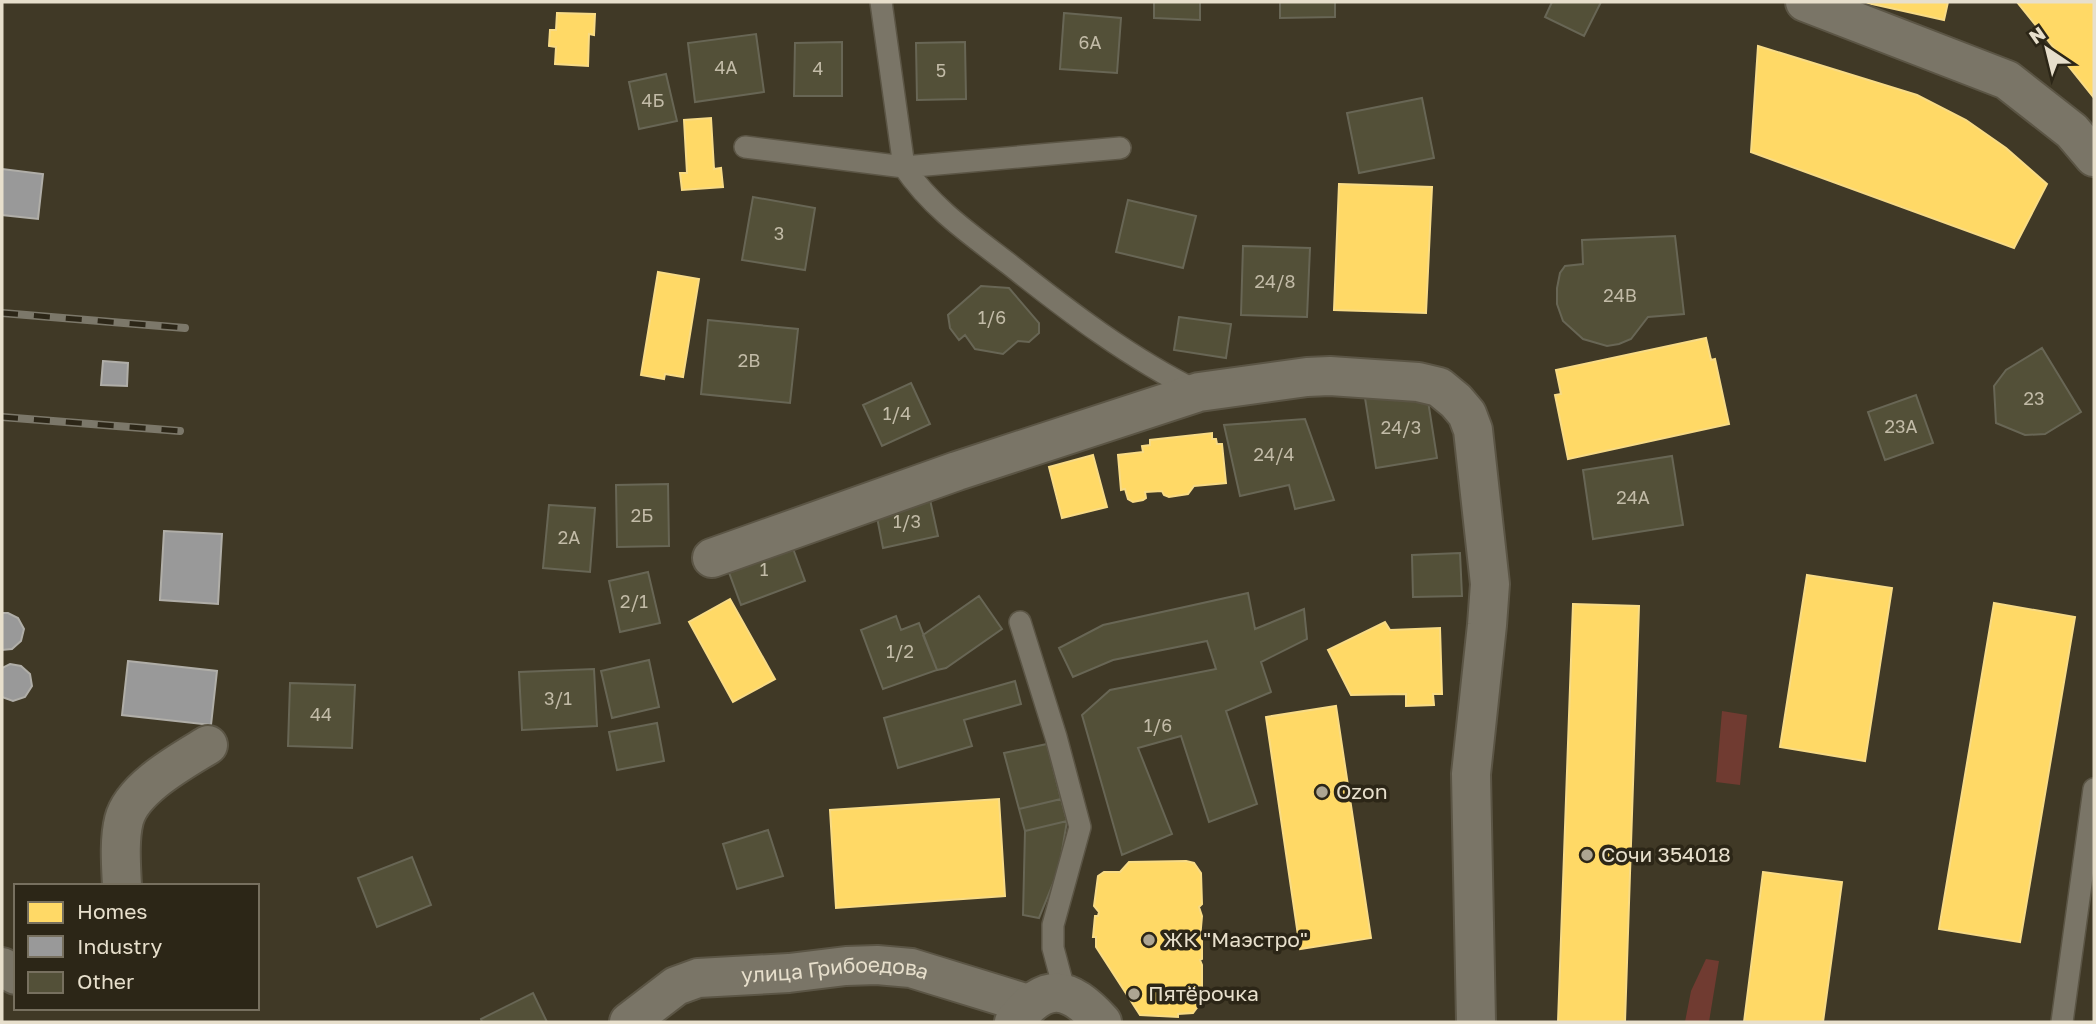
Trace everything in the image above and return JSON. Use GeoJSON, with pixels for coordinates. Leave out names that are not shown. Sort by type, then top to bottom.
{"type":"FeatureCollection","features":[{"type":"Feature","properties":{"kind":"street"},"geometry":{"type":"LineString","coordinates":[[1805,2],[2007,80],[2072,131],[2094,157]]}},
{"type":"Feature","properties":{"kind":"street"},"geometry":{"type":"LineString","coordinates":[[712,558],[957,471],[1199,392],[1330,376],[1418,382],[1438,387],[1456,401],[1473,430],[1490,584],[1471,774],[1476,1022]]}},
{"type":"Feature","properties":{"kind":"street"},"geometry":{"type":"LineString","coordinates":[[122,884],[124,819],[139,796],[159,776],[208,744]]}},
{"type":"Feature","properties":{"kind":"street","name":"улица Грибоедова"},"geometry":{"type":"LineString","coordinates":[[629,1022],[676,986],[698,978],[789,974],[846,966],[877,965],[911,968],[1021,1013]]}},
{"type":"Feature","properties":{"kind":"street"},"geometry":{"type":"LineString","coordinates":[[1021,1013],[1046,994],[1065,993],[1090,1009],[1102,1022]]}},
{"type":"Feature","properties":{"kind":"lane"},"geometry":{"type":"LineString","coordinates":[[881,2],[904,167],[920,190],[941,211],[1048,295],[1161,374],[1199,392]]}},
{"type":"Feature","properties":{"kind":"lane"},"geometry":{"type":"LineString","coordinates":[[745,147],[904,167],[1120,148]]}},
{"type":"Feature","properties":{"kind":"lane"},"geometry":{"type":"LineString","coordinates":[[1020,622],[1056,737],[1080,827],[1053,925],[1053,948],[1065,993]]}},
{"type":"Feature","properties":{"kind":"lane"},"geometry":{"type":"LineString","coordinates":[[2062,1022],[2094,789]]}},
{"type":"Feature","properties":{"kind":"shaded area"},"geometry":{"type":"Polygon","coordinates":[[[1722,711],[1747,715],[1740,785],[1716,782],[1722,711]]]}},
{"type":"Feature","properties":{"kind":"shaded area"},"geometry":{"type":"Polygon","coordinates":[[[1706,959],[1719,961],[1709,1022],[1685,1022],[1691,991],[1706,959]]]}},
{"type":"Feature","properties":{"kind":"building: Homes"},"geometry":{"type":"Polygon","coordinates":[[[1863,2],[1948,2],[1944,20],[1863,2]]]}},
{"type":"Feature","properties":{"kind":"building: Homes"},"geometry":{"type":"Polygon","coordinates":[[[2017,2],[2094,2],[2094,98],[2017,2]]]}},
{"type":"Feature","properties":{"kind":"building: Homes"},"geometry":{"type":"Polygon","coordinates":[[[557,13],[595,14],[594,35],[589,34],[588,66],[555,64],[556,47],[549,46],[550,30],[556,30],[557,13]]]}},
{"type":"Feature","properties":{"kind":"building: Homes"},"geometry":{"type":"Polygon","coordinates":[[[1758,46],[1917,95],[1966,120],[2006,148],[2047,184],[2014,248],[1751,152],[1758,46]]]}},
{"type":"Feature","properties":{"kind":"building: Homes"},"geometry":{"type":"Polygon","coordinates":[[[711,118],[714,169],[721,168],[723,187],[682,190],[680,173],[687,173],[684,120],[711,118]]]}},
{"type":"Feature","properties":{"kind":"building: Homes"},"geometry":{"type":"Polygon","coordinates":[[[1339,184],[1432,187],[1426,313],[1334,310],[1339,184]]]}},
{"type":"Feature","properties":{"kind":"building: Homes"},"geometry":{"type":"Polygon","coordinates":[[[658,272],[699,279],[683,377],[665,374],[664,379],[641,375],[658,272]]]}},
{"type":"Feature","properties":{"kind":"building: Homes"},"geometry":{"type":"Polygon","coordinates":[[[1706,338],[1711,360],[1715,359],[1729,424],[1568,459],[1555,395],[1561,394],[1556,370],[1706,338]]]}},
{"type":"Feature","properties":{"kind":"building: Homes"},"geometry":{"type":"Polygon","coordinates":[[[1212,433],[1212,439],[1216,439],[1217,444],[1222,444],[1226,483],[1194,486],[1188,494],[1169,497],[1162,491],[1145,492],[1146,498],[1133,502],[1128,499],[1125,489],[1121,490],[1118,455],[1143,452],[1142,446],[1150,445],[1150,440],[1212,433]]]}},
{"type":"Feature","properties":{"kind":"building: Homes"},"geometry":{"type":"Polygon","coordinates":[[[1093,455],[1107,507],[1062,518],[1049,467],[1093,455]]]}},
{"type":"Feature","properties":{"kind":"building: Homes"},"geometry":{"type":"Polygon","coordinates":[[[1807,575],[1892,588],[1865,761],[1780,747],[1807,575]]]}},
{"type":"Feature","properties":{"kind":"building: Homes"},"geometry":{"type":"Polygon","coordinates":[[[730,599],[775,679],[733,702],[689,622],[730,599]]]}},
{"type":"Feature","properties":{"kind":"building: Homes"},"geometry":{"type":"Polygon","coordinates":[[[1994,603],[2075,617],[2020,942],[1939,929],[1994,603]]]}},
{"type":"Feature","properties":{"kind":"building: Homes"},"geometry":{"type":"Polygon","coordinates":[[[1573,604],[1639,606],[1625,1022],[1558,1022],[1573,604]]]}},
{"type":"Feature","properties":{"kind":"building: Homes"},"geometry":{"type":"Polygon","coordinates":[[[1385,622],[1390,630],[1440,628],[1442,694],[1433,694],[1434,705],[1406,706],[1406,694],[1351,695],[1328,650],[1385,622]]]}},
{"type":"Feature","properties":{"kind":"building: Homes"},"geometry":{"type":"Polygon","coordinates":[[[1336,706],[1371,938],[1300,949],[1266,717],[1336,706]]]}},
{"type":"Feature","properties":{"kind":"building: Homes"},"geometry":{"type":"Polygon","coordinates":[[[999,799],[1005,896],[836,908],[830,810],[999,799]]]}},
{"type":"Feature","properties":{"kind":"building: Homes","name":"ЖК \"Маэстро\""},"geometry":{"type":"Polygon","coordinates":[[[1129,862],[1194,863],[1201,873],[1202,904],[1199,907],[1202,916],[1202,986],[1199,986],[1199,1005],[1193,1013],[1178,1014],[1178,1017],[1140,1015],[1096,947],[1096,937],[1093,937],[1095,916],[1098,916],[1099,912],[1094,906],[1098,876],[1104,872],[1120,872],[1129,862]]]}},
{"type":"Feature","properties":{"kind":"building: Homes"},"geometry":{"type":"Polygon","coordinates":[[[1763,872],[1842,882],[1823,1022],[1744,1022],[1763,872]]]}},
{"type":"Feature","properties":{"kind":"building: Industry"},"geometry":{"type":"Polygon","coordinates":[[[2,169],[43,174],[38,219],[2,215],[2,169]]]}},
{"type":"Feature","properties":{"kind":"building: Industry"},"geometry":{"type":"Polygon","coordinates":[[[103,361],[128,363],[127,386],[101,385],[103,361]]]}},
{"type":"Feature","properties":{"kind":"building: Industry"},"geometry":{"type":"Polygon","coordinates":[[[164,531],[222,534],[218,604],[160,600],[164,531]]]}},
{"type":"Feature","properties":{"kind":"building: Industry"},"geometry":{"type":"Polygon","coordinates":[[[2,613],[18,618],[24,629],[21,641],[12,649],[2,650],[2,613]]]}},
{"type":"Feature","properties":{"kind":"building: Industry"},"geometry":{"type":"Polygon","coordinates":[[[128,661],[217,671],[211,725],[122,715],[128,661]]]}},
{"type":"Feature","properties":{"kind":"building: Industry"},"geometry":{"type":"Polygon","coordinates":[[[10,664],[21,666],[30,674],[32,686],[25,697],[13,701],[2,697],[2,668],[10,664]]]}},
{"type":"Feature","properties":{"kind":"building: Other"},"geometry":{"type":"Polygon","coordinates":[[[1154,2],[1200,2],[1200,20],[1154,18],[1154,2]]]}},
{"type":"Feature","properties":{"kind":"building: Other"},"geometry":{"type":"Polygon","coordinates":[[[1280,2],[1335,2],[1335,17],[1280,18],[1280,2]]]}},
{"type":"Feature","properties":{"kind":"building: Other"},"geometry":{"type":"Polygon","coordinates":[[[1552,2],[1601,2],[1584,36],[1545,17],[1552,2]]]}},
{"type":"Feature","properties":{"kind":"building: Other"},"geometry":{"type":"Polygon","coordinates":[[[1064,13],[1121,18],[1117,73],[1060,69],[1064,13]]]}},
{"type":"Feature","properties":{"kind":"building: Other"},"geometry":{"type":"Polygon","coordinates":[[[756,34],[764,92],[695,102],[688,43],[756,34]]]}},
{"type":"Feature","properties":{"kind":"building: Other"},"geometry":{"type":"Polygon","coordinates":[[[842,42],[842,96],[794,96],[795,43],[842,42]]]}},
{"type":"Feature","properties":{"kind":"building: Other"},"geometry":{"type":"Polygon","coordinates":[[[965,42],[966,99],[917,100],[916,43],[965,42]]]}},
{"type":"Feature","properties":{"kind":"building: Other"},"geometry":{"type":"Polygon","coordinates":[[[666,74],[677,121],[639,129],[629,82],[666,74]]]}},
{"type":"Feature","properties":{"kind":"building: Other"},"geometry":{"type":"Polygon","coordinates":[[[1422,98],[1434,158],[1359,173],[1347,113],[1422,98]]]}},
{"type":"Feature","properties":{"kind":"building: Other"},"geometry":{"type":"Polygon","coordinates":[[[753,197],[815,208],[805,270],[742,260],[753,197]]]}},
{"type":"Feature","properties":{"kind":"building: Other"},"geometry":{"type":"Polygon","coordinates":[[[1128,200],[1196,216],[1183,268],[1116,252],[1128,200]]]}},
{"type":"Feature","properties":{"kind":"building: Other"},"geometry":{"type":"Polygon","coordinates":[[[1675,236],[1684,314],[1648,317],[1631,339],[1607,346],[1583,339],[1563,321],[1557,304],[1560,273],[1565,266],[1583,264],[1582,240],[1675,236]]]}},
{"type":"Feature","properties":{"kind":"building: Other"},"geometry":{"type":"Polygon","coordinates":[[[1243,246],[1310,248],[1307,317],[1241,315],[1243,246]]]}},
{"type":"Feature","properties":{"kind":"building: Other"},"geometry":{"type":"Polygon","coordinates":[[[981,286],[1009,288],[1039,323],[1039,333],[1029,342],[1018,341],[1003,354],[975,349],[965,335],[959,340],[950,328],[948,315],[981,286]]]}},
{"type":"Feature","properties":{"kind":"building: Other"},"geometry":{"type":"Polygon","coordinates":[[[1179,317],[1231,324],[1226,358],[1174,350],[1179,317]]]}},
{"type":"Feature","properties":{"kind":"building: Other"},"geometry":{"type":"Polygon","coordinates":[[[708,320],[798,329],[790,403],[701,394],[708,320]]]}},
{"type":"Feature","properties":{"kind":"building: Other"},"geometry":{"type":"Polygon","coordinates":[[[2042,348],[2081,412],[2045,434],[2025,435],[1996,423],[1994,386],[2006,370],[2042,348]]]}},
{"type":"Feature","properties":{"kind":"building: Other"},"geometry":{"type":"Polygon","coordinates":[[[911,383],[930,424],[882,446],[863,405],[911,383]]]}},
{"type":"Feature","properties":{"kind":"building: Other"},"geometry":{"type":"Polygon","coordinates":[[[1426,388],[1437,458],[1376,468],[1365,398],[1426,388]]]}},
{"type":"Feature","properties":{"kind":"building: Other"},"geometry":{"type":"Polygon","coordinates":[[[1916,395],[1933,443],[1885,460],[1868,412],[1916,395]]]}},
{"type":"Feature","properties":{"kind":"building: Other"},"geometry":{"type":"Polygon","coordinates":[[[1305,419],[1334,500],[1295,509],[1289,485],[1240,496],[1224,425],[1305,419]]]}},
{"type":"Feature","properties":{"kind":"building: Other"},"geometry":{"type":"Polygon","coordinates":[[[1672,456],[1683,525],[1593,539],[1583,470],[1672,456]]]}},
{"type":"Feature","properties":{"kind":"building: Other"},"geometry":{"type":"Polygon","coordinates":[[[668,484],[669,546],[617,547],[616,485],[668,484]]]}},
{"type":"Feature","properties":{"kind":"building: Other"},"geometry":{"type":"Polygon","coordinates":[[[929,495],[938,536],[883,548],[875,507],[929,495]]]}},
{"type":"Feature","properties":{"kind":"building: Other"},"geometry":{"type":"Polygon","coordinates":[[[549,505],[595,508],[590,572],[543,568],[549,505]]]}},
{"type":"Feature","properties":{"kind":"building: Other"},"geometry":{"type":"Polygon","coordinates":[[[788,535],[805,581],[741,605],[724,559],[788,535]]]}},
{"type":"Feature","properties":{"kind":"building: Other"},"geometry":{"type":"Polygon","coordinates":[[[1460,553],[1462,596],[1413,597],[1412,555],[1460,553]]]}},
{"type":"Feature","properties":{"kind":"building: Other"},"geometry":{"type":"Polygon","coordinates":[[[648,572],[660,623],[620,632],[609,581],[648,572]]]}},
{"type":"Feature","properties":{"kind":"building: Other"},"geometry":{"type":"Polygon","coordinates":[[[1248,593],[1255,629],[1304,609],[1307,639],[1261,662],[1271,692],[1226,711],[1257,804],[1209,822],[1181,736],[1138,748],[1172,834],[1122,855],[1082,715],[1110,690],[1216,669],[1207,641],[1113,660],[1073,677],[1059,648],[1103,625],[1248,593]]]}},
{"type":"Feature","properties":{"kind":"building: Other"},"geometry":{"type":"Polygon","coordinates":[[[979,596],[1002,629],[946,668],[937,670],[923,635],[979,596]]]}},
{"type":"Feature","properties":{"kind":"building: Other"},"geometry":{"type":"Polygon","coordinates":[[[896,616],[901,630],[919,623],[937,670],[883,689],[861,630],[896,616]]]}},
{"type":"Feature","properties":{"kind":"building: Other"},"geometry":{"type":"Polygon","coordinates":[[[649,660],[659,707],[612,718],[601,671],[649,660]]]}},
{"type":"Feature","properties":{"kind":"building: Other"},"geometry":{"type":"Polygon","coordinates":[[[594,669],[597,726],[522,730],[519,672],[594,669]]]}},
{"type":"Feature","properties":{"kind":"building: Other"},"geometry":{"type":"Polygon","coordinates":[[[1015,681],[1021,704],[964,720],[972,746],[898,768],[884,718],[1015,681]]]}},
{"type":"Feature","properties":{"kind":"building: Other"},"geometry":{"type":"Polygon","coordinates":[[[290,683],[355,685],[352,748],[288,746],[290,683]]]}},
{"type":"Feature","properties":{"kind":"building: Other"},"geometry":{"type":"Polygon","coordinates":[[[657,723],[664,761],[617,770],[609,732],[657,723]]]}},
{"type":"Feature","properties":{"kind":"building: Other"},"geometry":{"type":"Polygon","coordinates":[[[1047,744],[1061,799],[1019,809],[1004,753],[1047,744]]]}},
{"type":"Feature","properties":{"kind":"building: Other"},"geometry":{"type":"Polygon","coordinates":[[[1061,799],[1067,821],[1025,831],[1019,809],[1061,799]]]}},
{"type":"Feature","properties":{"kind":"building: Other"},"geometry":{"type":"Polygon","coordinates":[[[1067,821],[1059,869],[1039,918],[1023,915],[1025,831],[1067,821]]]}},
{"type":"Feature","properties":{"kind":"building: Other"},"geometry":{"type":"Polygon","coordinates":[[[768,830],[783,876],[737,889],[723,844],[768,830]]]}},
{"type":"Feature","properties":{"kind":"building: Other"},"geometry":{"type":"Polygon","coordinates":[[[412,857],[431,905],[377,927],[358,878],[412,857]]]}},
{"type":"Feature","properties":{"kind":"building: Other"},"geometry":{"type":"Polygon","coordinates":[[[533,993],[547,1022],[482,1022],[481,1019],[533,993]]]}},
{"type":"Feature","properties":{"kind":"railway"},"geometry":{"type":"LineString","coordinates":[[2,313],[185,328]]}},
{"type":"Feature","properties":{"kind":"railway"},"geometry":{"type":"LineString","coordinates":[[2,417],[180,431]]}},
{"type":"Feature","properties":{"kind":"place","name":"Ozon"},"geometry":{"type":"Point","coordinates":[1322,792]}},
{"type":"Feature","properties":{"kind":"place","name":"Сочи 354018"},"geometry":{"type":"Point","coordinates":[1587,855]}},
{"type":"Feature","properties":{"kind":"place","name":"ЖК \"Маэстро\""},"geometry":{"type":"Point","coordinates":[1149,940]}},
{"type":"Feature","properties":{"kind":"place","name":"Пятёрочка"},"geometry":{"type":"Point","coordinates":[1134,994]}}]}
